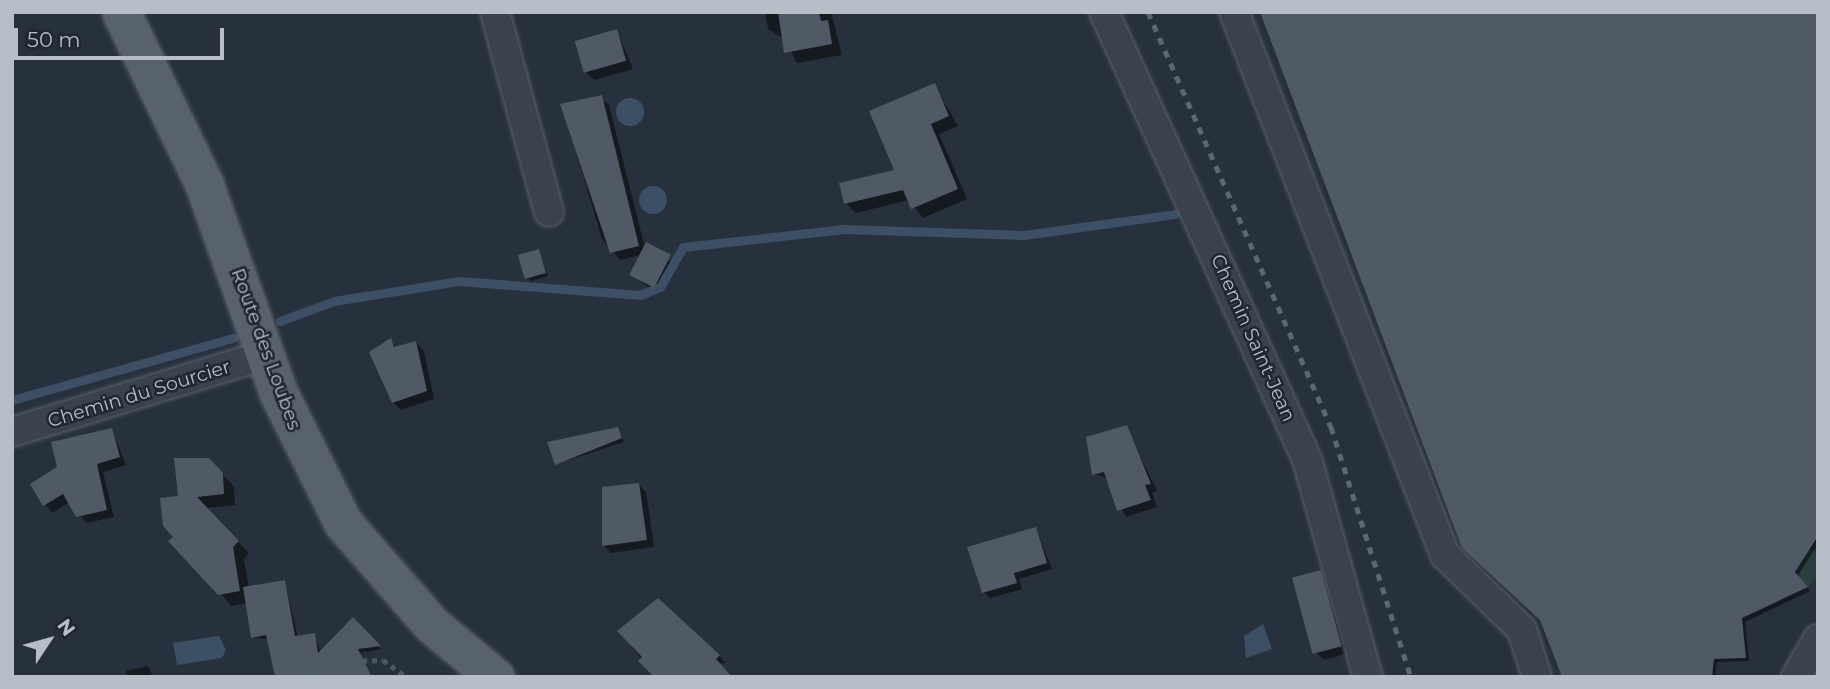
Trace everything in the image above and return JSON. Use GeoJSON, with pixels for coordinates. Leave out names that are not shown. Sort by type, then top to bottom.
{"type":"FeatureCollection","features":[{"type":"Feature","properties":{"kind":"main road","name":"Route des Loubes"},"geometry":{"type":"LineString","coordinates":[[127,14],[204,184],[304,453],[343,523],[432,625],[495,677]]}},
{"type":"Feature","properties":{"kind":"street"},"geometry":{"type":"LineString","coordinates":[[495,12],[549,212]]}},
{"type":"Feature","properties":{"kind":"street","name":"Chemin Saint-Jean"},"geometry":{"type":"LineString","coordinates":[[1104,12],[1307,459],[1368,677]]}},
{"type":"Feature","properties":{"kind":"street"},"geometry":{"type":"LineString","coordinates":[[1234,12],[1445,555],[1522,630],[1537,677]]}},
{"type":"Feature","properties":{"kind":"street","name":"Chemin du Sourcier"},"geometry":{"type":"LineString","coordinates":[[12,432],[266,355]]}},
{"type":"Feature","properties":{"kind":"street"},"geometry":{"type":"LineString","coordinates":[[1796,677],[1818,639]]}},
{"type":"Feature","properties":{"kind":"path"},"geometry":{"type":"LineString","coordinates":[[301,677],[352,660],[383,660],[406,677]]}},
{"type":"Feature","properties":{"kind":"green space"},"geometry":{"type":"Polygon","coordinates":[[[1809,548],[1818,556],[1818,575],[1808,587],[1795,572],[1809,548]]]}},
{"type":"Feature","properties":{"kind":"water"},"geometry":{"type":"Polygon","coordinates":[[[630,98],[640,102],[644,112],[640,122],[630,126],[620,122],[616,112],[620,102],[630,98]]]}},
{"type":"Feature","properties":{"kind":"water"},"geometry":{"type":"Polygon","coordinates":[[[653,186],[663,190],[667,200],[663,210],[653,214],[643,210],[639,200],[643,190],[653,186]]]}},
{"type":"Feature","properties":{"kind":"water"},"geometry":{"type":"Polygon","coordinates":[[[1263,624],[1272,649],[1246,658],[1244,636],[1263,624]]]}},
{"type":"Feature","properties":{"kind":"water"},"geometry":{"type":"Polygon","coordinates":[[[219,636],[226,650],[222,658],[177,665],[173,643],[219,636]]]}},
{"type":"Feature","properties":{"kind":"building"},"geometry":{"type":"Polygon","coordinates":[[[778,12],[819,12],[821,21],[828,20],[832,44],[784,53],[778,12]]]}},
{"type":"Feature","properties":{"kind":"building"},"geometry":{"type":"Polygon","coordinates":[[[1260,12],[1818,12],[1818,536],[1795,572],[1808,587],[1742,618],[1746,658],[1714,659],[1712,677],[1562,677],[1540,620],[1462,548],[1260,12]]]}},
{"type":"Feature","properties":{"kind":"building"},"geometry":{"type":"Polygon","coordinates":[[[617,29],[626,61],[584,73],[575,41],[617,29]]]}},
{"type":"Feature","properties":{"kind":"building"},"geometry":{"type":"Polygon","coordinates":[[[935,83],[949,116],[931,124],[958,189],[911,209],[903,190],[844,204],[839,183],[894,170],[869,111],[935,83]]]}},
{"type":"Feature","properties":{"kind":"building"},"geometry":{"type":"Polygon","coordinates":[[[602,95],[639,246],[610,253],[560,104],[602,95]]]}},
{"type":"Feature","properties":{"kind":"building"},"geometry":{"type":"Polygon","coordinates":[[[646,242],[671,255],[654,288],[629,275],[646,242]]]}},
{"type":"Feature","properties":{"kind":"building"},"geometry":{"type":"Polygon","coordinates":[[[539,249],[546,273],[525,279],[518,255],[539,249]]]}},
{"type":"Feature","properties":{"kind":"building"},"geometry":{"type":"Polygon","coordinates":[[[391,338],[394,347],[416,341],[427,391],[392,403],[369,352],[391,338]]]}},
{"type":"Feature","properties":{"kind":"building"},"geometry":{"type":"Polygon","coordinates":[[[1127,425],[1151,484],[1145,485],[1151,500],[1117,511],[1104,472],[1092,475],[1086,437],[1127,425]]]}},
{"type":"Feature","properties":{"kind":"building"},"geometry":{"type":"Polygon","coordinates":[[[618,427],[622,438],[555,465],[547,442],[618,427]]]}},
{"type":"Feature","properties":{"kind":"building"},"geometry":{"type":"Polygon","coordinates":[[[112,428],[120,457],[97,464],[107,510],[76,517],[63,494],[43,506],[30,484],[57,467],[51,442],[112,428]]]}},
{"type":"Feature","properties":{"kind":"building"},"geometry":{"type":"Polygon","coordinates":[[[174,458],[209,458],[223,473],[224,494],[197,497],[239,541],[233,547],[240,591],[218,595],[168,541],[173,537],[163,526],[160,498],[178,496],[174,458]]]}},
{"type":"Feature","properties":{"kind":"building"},"geometry":{"type":"Polygon","coordinates":[[[639,483],[647,540],[602,546],[602,487],[639,483]]]}},
{"type":"Feature","properties":{"kind":"building"},"geometry":{"type":"Polygon","coordinates":[[[1036,527],[1047,563],[1014,573],[1017,583],[982,593],[967,547],[1036,527]]]}},
{"type":"Feature","properties":{"kind":"building"},"geometry":{"type":"Polygon","coordinates":[[[1321,570],[1341,646],[1312,654],[1292,578],[1321,570]]]}},
{"type":"Feature","properties":{"kind":"building"},"geometry":{"type":"Polygon","coordinates":[[[285,580],[295,636],[315,633],[318,653],[353,617],[381,646],[358,649],[372,677],[275,677],[266,635],[251,638],[243,587],[285,580]]]}},
{"type":"Feature","properties":{"kind":"building"},"geometry":{"type":"Polygon","coordinates":[[[658,598],[720,655],[716,659],[732,677],[654,677],[638,661],[642,657],[617,631],[658,598]]]}},
{"type":"Feature","properties":{"kind":"waterway"},"geometry":{"type":"LineString","coordinates":[[280,321],[334,301],[459,281],[640,295],[660,287],[683,247],[844,229],[1024,235],[1175,214]]}},
{"type":"Feature","properties":{"kind":"waterway"},"geometry":{"type":"LineString","coordinates":[[12,400],[233,338]]}},
{"type":"Feature","properties":{"kind":"railway"},"geometry":{"type":"LineString","coordinates":[[1148,12],[1331,427],[1411,677]]}}]}
